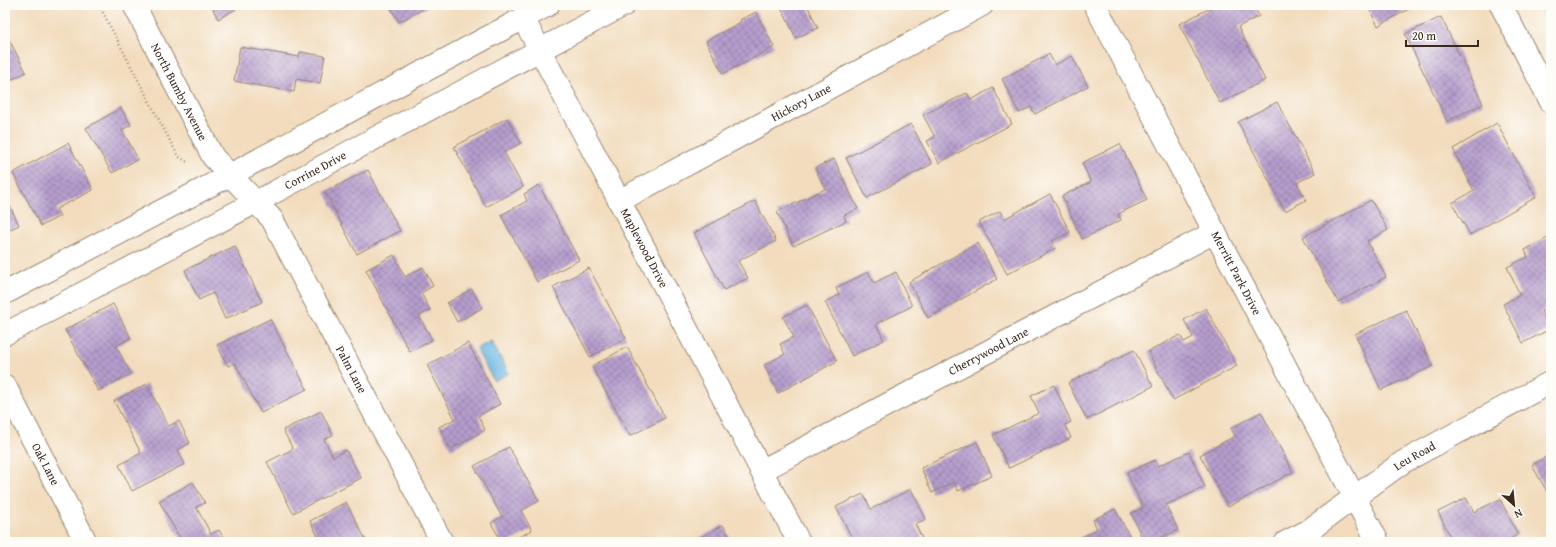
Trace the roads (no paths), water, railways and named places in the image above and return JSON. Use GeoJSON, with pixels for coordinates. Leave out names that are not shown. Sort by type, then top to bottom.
{"type":"FeatureCollection","features":[{"type":"Feature","properties":{"kind":"street","name":"North Bumby Avenue"},"geometry":{"type":"LineString","coordinates":[[134,5],[213,156],[256,202]]}},
{"type":"Feature","properties":{"kind":"street"},"geometry":{"type":"LineString","coordinates":[[5,293],[548,5]]}},
{"type":"Feature","properties":{"kind":"street","name":"Corrine Drive"},"geometry":{"type":"LineString","coordinates":[[5,334],[256,202],[624,5]]}},
{"type":"Feature","properties":{"kind":"street","name":"Hickory Lane"},"geometry":{"type":"LineString","coordinates":[[619,200],[982,5]]}},
{"type":"Feature","properties":{"kind":"street","name":"Merritt Park Drive"},"geometry":{"type":"LineString","coordinates":[[1095,5],[1378,542]]}},
{"type":"Feature","properties":{"kind":"street"},"geometry":{"type":"LineString","coordinates":[[1501,5],[1551,102]]}},
{"type":"Feature","properties":{"kind":"street","name":"Maplewood Drive"},"geometry":{"type":"LineString","coordinates":[[523,18],[798,542]]}},
{"type":"Feature","properties":{"kind":"street","name":"Palm Lane"},"geometry":{"type":"LineString","coordinates":[[256,202],[272,219],[442,542]]}},
{"type":"Feature","properties":{"kind":"street","name":"Cherrywood Lane"},"geometry":{"type":"LineString","coordinates":[[762,471],[1215,232]]}},
{"type":"Feature","properties":{"kind":"street","name":"Leu Road"},"geometry":{"type":"LineString","coordinates":[[1286,542],[1308,530],[1404,462],[1551,382]]}},
{"type":"Feature","properties":{"kind":"street","name":"Oak Lane"},"geometry":{"type":"LineString","coordinates":[[5,386],[86,542]]}},
{"type":"Feature","properties":{"kind":"water"},"geometry":{"type":"Polygon","coordinates":[[[491,341],[509,373],[494,381],[476,349],[491,341]]]}}]}
